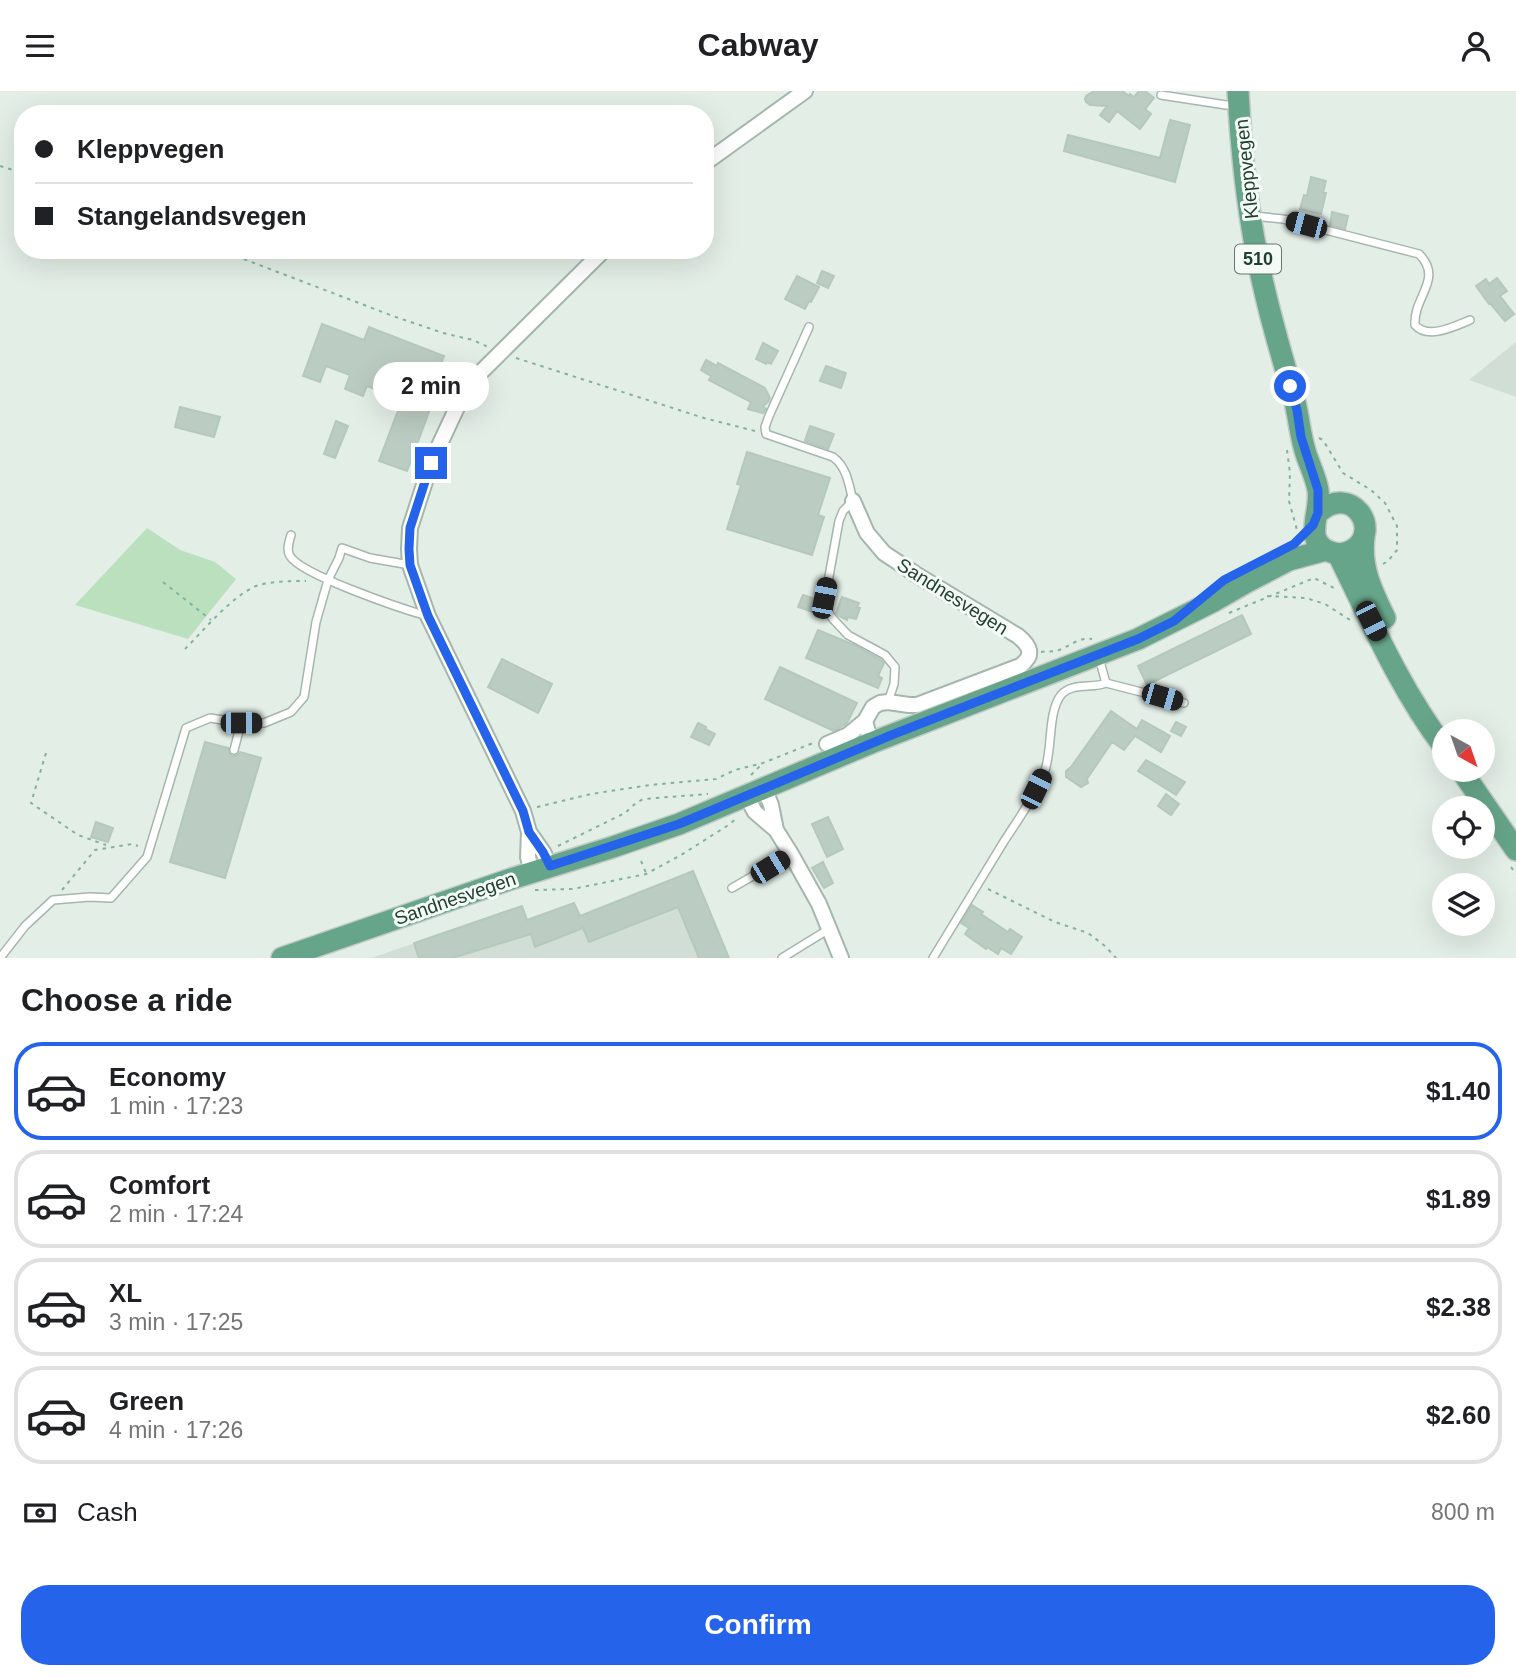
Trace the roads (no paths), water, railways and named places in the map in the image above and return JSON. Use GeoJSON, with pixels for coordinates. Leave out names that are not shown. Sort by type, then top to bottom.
{"type":"FeatureCollection","features":[{"type":"Feature","properties":{"kind":"main road","name":"Kleppvegen"},"geometry":{"type":"LineString","coordinates":[[1239,98],[1246,185],[1259,264],[1270,315],[1297,410],[1301,437],[1318,490],[1314,535],[1318,544],[1332,552],[1432,731]]}},
{"type":"Feature","properties":{"kind":"main road","name":"Kleppvegen"},"geometry":{"type":"LineString","coordinates":[[1297,410],[1328,480],[1363,517],[1365,527],[1362,552],[1367,578],[1437,719]]}},
{"type":"Feature","properties":{"kind":"main road"},"geometry":{"type":"LineString","coordinates":[[1316,519],[1326,506],[1337,502],[1348,504]]}},
{"type":"Feature","properties":{"kind":"main road","name":"Sandnesvegen"},"geometry":{"type":"LineString","coordinates":[[1174,621],[1224,580],[1294,544],[1316,519]]}},
{"type":"Feature","properties":{"kind":"main road"},"geometry":{"type":"LineString","coordinates":[[1332,552],[1349,552],[1358,546],[1364,537]]}},
{"type":"Feature","properties":{"kind":"main road","name":"Sandnesvegen"},"geometry":{"type":"LineString","coordinates":[[282,958],[679,824],[871,743],[1138,639],[1289,560],[1332,552]]}},
{"type":"Feature","properties":{"kind":"main road"},"geometry":{"type":"LineString","coordinates":[[1469,782],[1516,850]]}},
{"type":"Feature","properties":{"kind":"street"},"geometry":{"type":"LineString","coordinates":[[714,157],[805,91]]}},
{"type":"Feature","properties":{"kind":"street"},"geometry":{"type":"LineString","coordinates":[[542,869],[523,811],[428,616],[410,565],[410,528],[431,463],[459,403],[476,377],[595,259]]}},
{"type":"Feature","properties":{"kind":"street","name":"Sandnesvegen"},"geometry":{"type":"LineString","coordinates":[[853,501],[867,533],[884,553],[1018,636],[1027,645],[1030,653],[1020,666],[929,702],[909,705],[888,702]]}},
{"type":"Feature","properties":{"kind":"street"},"geometry":{"type":"LineString","coordinates":[[827,744],[848,735],[866,721],[873,707],[888,702]]}},
{"type":"Feature","properties":{"kind":"street"},"geometry":{"type":"LineString","coordinates":[[866,721],[871,743]]}},
{"type":"Feature","properties":{"kind":"street"},"geometry":{"type":"LineString","coordinates":[[753,794],[771,806],[776,830]]}},
{"type":"Feature","properties":{"kind":"street"},"geometry":{"type":"LineString","coordinates":[[753,794],[792,854],[819,904],[841,958]]}},
{"type":"Feature","properties":{"kind":"street"},"geometry":{"type":"LineString","coordinates":[[529,832],[528,857],[542,869]]}},
{"type":"Feature","properties":{"kind":"lane"},"geometry":{"type":"LineString","coordinates":[[1161,95],[1226,105],[1239,98]]}},
{"type":"Feature","properties":{"kind":"lane"},"geometry":{"type":"LineString","coordinates":[[1250,216],[1283,219],[1419,254],[1426,262],[1429,278],[1416,312],[1415,325],[1423,332],[1429,332],[1470,320]]}},
{"type":"Feature","properties":{"kind":"lane"},"geometry":{"type":"LineString","coordinates":[[809,327],[769,416],[765,427],[766,434],[833,457],[845,471],[853,501],[843,511],[839,521],[824,604],[848,635],[885,655],[895,667],[894,684],[888,702]]}},
{"type":"Feature","properties":{"kind":"lane"},"geometry":{"type":"LineString","coordinates":[[291,535],[288,547],[290,556],[296,563],[328,580],[428,616]]}},
{"type":"Feature","properties":{"kind":"lane"},"geometry":{"type":"LineString","coordinates":[[0,958],[25,926],[53,900],[111,898],[147,857],[186,728],[210,718],[241,723],[264,723],[291,712],[304,697],[316,622],[328,580],[342,548],[370,558],[410,565]]}},
{"type":"Feature","properties":{"kind":"lane"},"geometry":{"type":"LineString","coordinates":[[1098,654],[1106,683]]}},
{"type":"Feature","properties":{"kind":"lane"},"geometry":{"type":"LineString","coordinates":[[933,958],[1021,816],[1045,771],[1057,701],[1062,693],[1072,688],[1106,683],[1184,703]]}},
{"type":"Feature","properties":{"kind":"lane"},"geometry":{"type":"LineString","coordinates":[[234,750],[241,723]]}},
{"type":"Feature","properties":{"kind":"lane"},"geometry":{"type":"LineString","coordinates":[[732,888],[792,854]]}},
{"type":"Feature","properties":{"kind":"lane"},"geometry":{"type":"LineString","coordinates":[[782,958],[829,928]]}}]}
